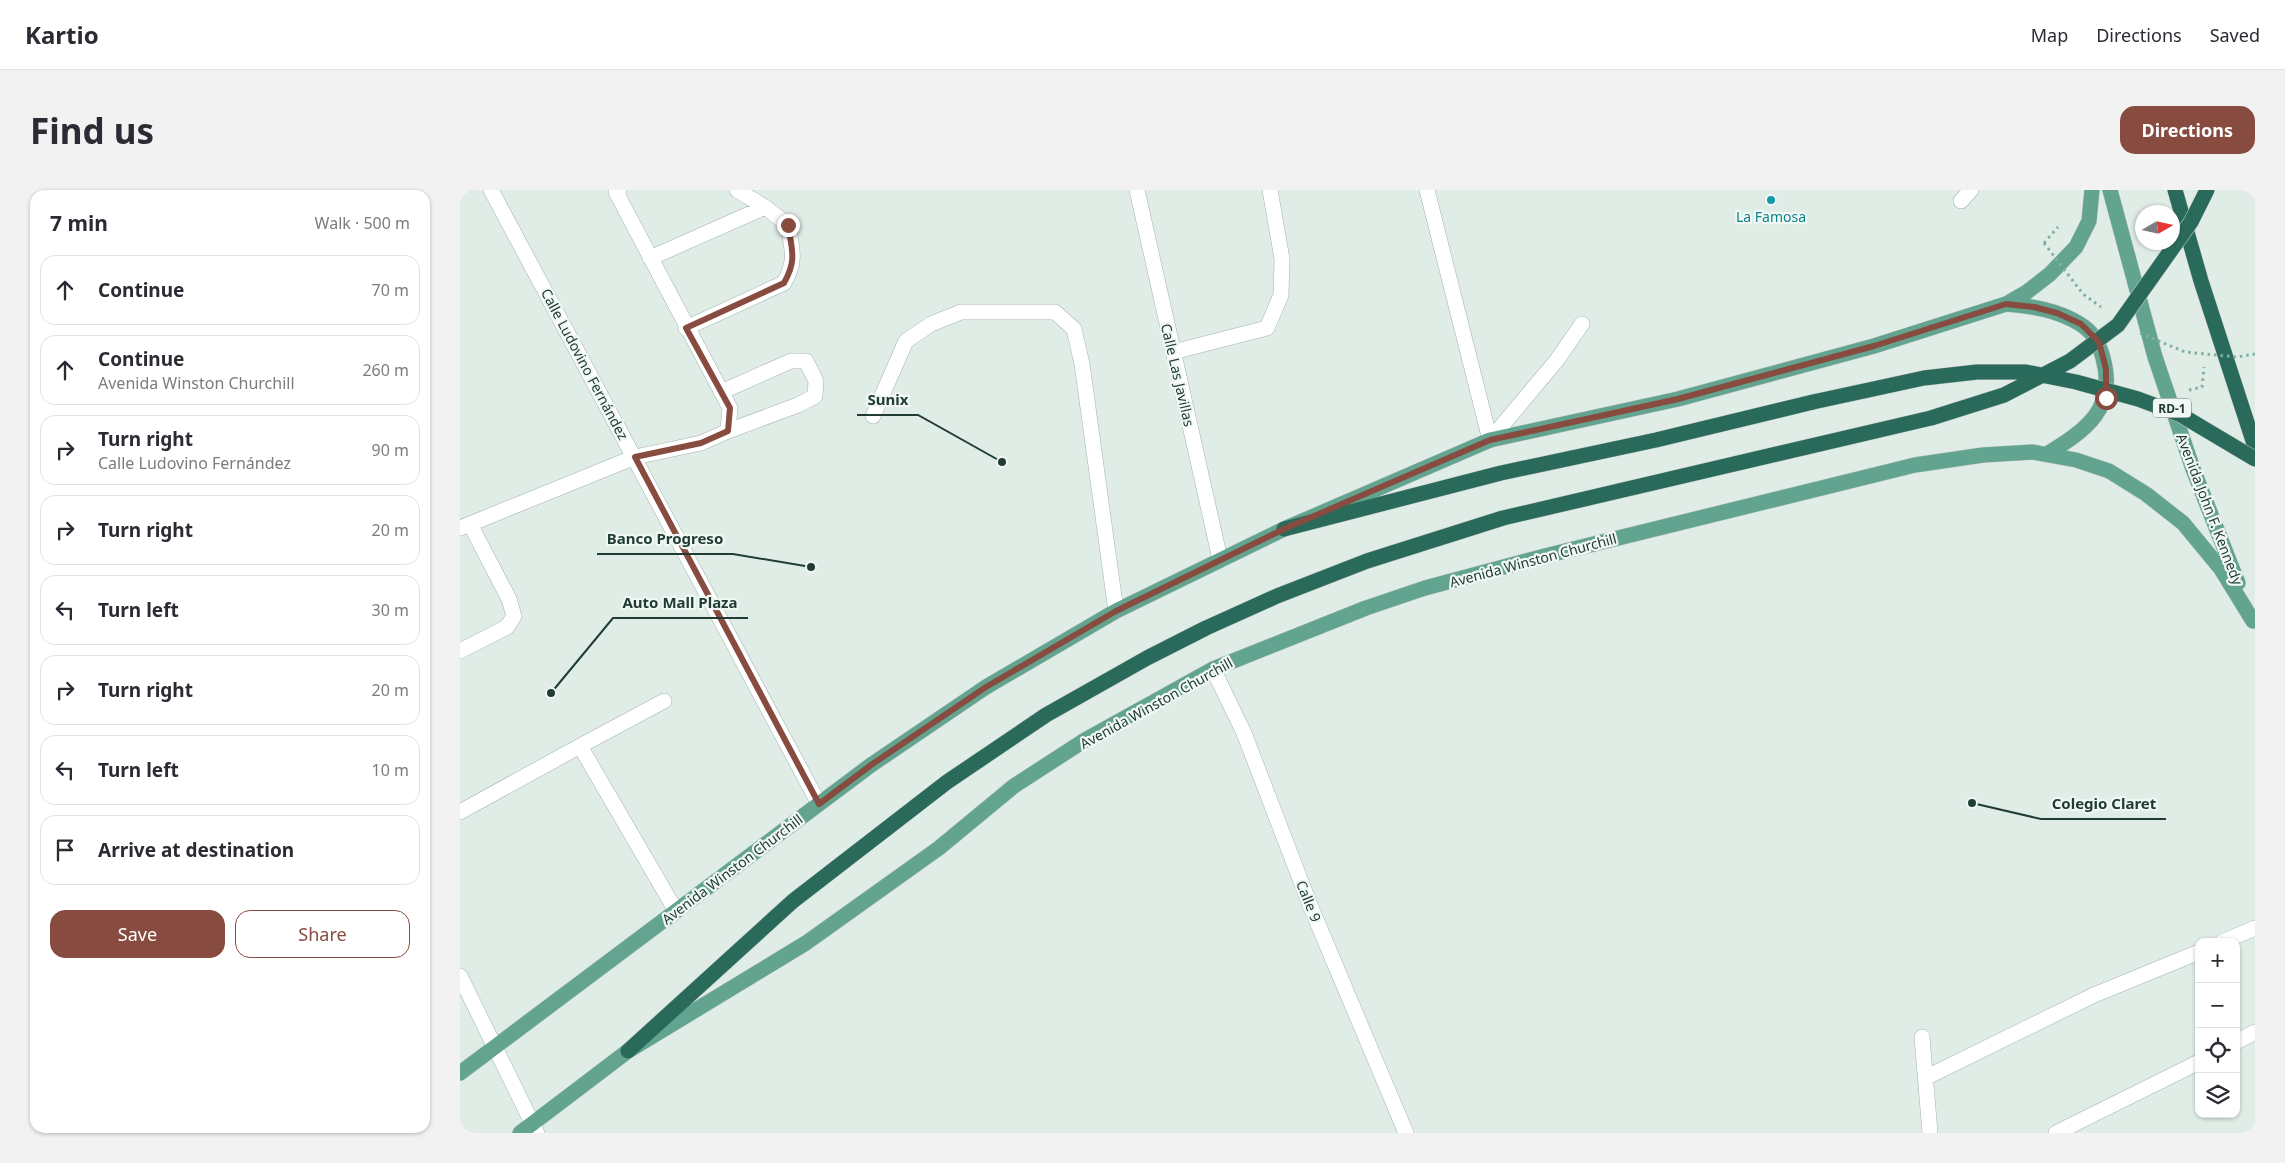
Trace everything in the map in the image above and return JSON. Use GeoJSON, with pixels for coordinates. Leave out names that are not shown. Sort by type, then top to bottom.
{"type":"FeatureCollection","features":[{"type":"Feature","properties":{"kind":"highway"},"geometry":{"type":"LineString","coordinates":[[2175,190],[2201,281],[2255,448]]}},
{"type":"Feature","properties":{"kind":"highway"},"geometry":{"type":"LineString","coordinates":[[628,1051],[793,901],[947,782],[1046,715],[1147,658],[1206,628],[1277,596],[1367,561],[1503,518],[1931,418],[2004,395],[2070,361],[2118,325],[2191,222],[2207,190]]}},
{"type":"Feature","properties":{"kind":"highway"},"geometry":{"type":"LineString","coordinates":[[1284,529],[1501,472],[1656,440],[1813,402],[1924,378],[1977,372],[2026,372],[2076,382],[2138,399],[2182,415],[2255,459]]}},
{"type":"Feature","properties":{"kind":"main road"},"geometry":{"type":"LineString","coordinates":[[2006,304],[2027,292],[2050,274],[2076,247],[2089,221],[2092,190]]}},
{"type":"Feature","properties":{"kind":"main road","name":"Avenida John F. Kennedy"},"geometry":{"type":"LineString","coordinates":[[2110,190],[2150,338],[2168,395],[2193,469],[2254,623]]}},
{"type":"Feature","properties":{"kind":"main road","name":"Avenida Winston Churchill"},"geometry":{"type":"LineString","coordinates":[[460,1073],[871,765],[986,687],[1116,611],[1220,559],[1284,529],[1490,440],[1678,399],[1874,346],[2006,304]]}},
{"type":"Feature","properties":{"kind":"main road"},"geometry":{"type":"LineString","coordinates":[[2006,304],[2034,307],[2057,313],[2081,324],[2099,342],[2106,369],[2106,398],[2092,419],[2073,438],[2047,454]]}},
{"type":"Feature","properties":{"kind":"main road","name":"Avenida Winston Churchill"},"geometry":{"type":"LineString","coordinates":[[520,1133],[535,1128],[628,1051],[806,944],[939,848],[1014,786],[1085,740],[1213,669],[1357,611],[1425,588],[1545,556],[1915,465],[1982,455],[2033,452],[2076,460],[2109,471],[2146,494],[2183,524],[2215,561],[2254,623]]}},
{"type":"Feature","properties":{"kind":"street","name":"Calle Ludovino Fernández"},"geometry":{"type":"LineString","coordinates":[[491,190],[819,804]]}},
{"type":"Feature","properties":{"kind":"street"},"geometry":{"type":"LineString","coordinates":[[619,190],[616,192],[686,328],[730,408],[728,431]]}},
{"type":"Feature","properties":{"kind":"street"},"geometry":{"type":"LineString","coordinates":[[686,328],[784,283],[793,268],[793,254],[788,225],[765,207],[737,190]]}},
{"type":"Feature","properties":{"kind":"street","name":"Calle Las Javillas"},"geometry":{"type":"LineString","coordinates":[[1137,190],[1220,559]]}},
{"type":"Feature","properties":{"kind":"street"},"geometry":{"type":"LineString","coordinates":[[1173,352],[1266,328],[1281,295],[1282,259],[1270,190]]}},
{"type":"Feature","properties":{"kind":"street"},"geometry":{"type":"LineString","coordinates":[[1427,190],[1490,440]]}},
{"type":"Feature","properties":{"kind":"street"},"geometry":{"type":"LineString","coordinates":[[650,258],[765,207]]}},
{"type":"Feature","properties":{"kind":"street"},"geometry":{"type":"LineString","coordinates":[[873,416],[906,341],[931,324],[961,312],[1055,312],[1074,329],[1082,364],[1116,611]]}},
{"type":"Feature","properties":{"kind":"street"},"geometry":{"type":"LineString","coordinates":[[1490,440],[1557,360],[1582,324]]}},
{"type":"Feature","properties":{"kind":"street"},"geometry":{"type":"LineString","coordinates":[[460,652],[506,627],[514,616],[509,599],[465,526],[635,457],[701,443],[798,405],[815,396],[816,381],[806,361],[791,361],[720,392]]}},
{"type":"Feature","properties":{"kind":"street","name":"Calle 9"},"geometry":{"type":"LineString","coordinates":[[1213,669],[1244,733],[1310,905],[1406,1133]]}},
{"type":"Feature","properties":{"kind":"street"},"geometry":{"type":"LineString","coordinates":[[460,812],[664,701]]}},
{"type":"Feature","properties":{"kind":"street"},"geometry":{"type":"LineString","coordinates":[[580,746],[676,911]]}},
{"type":"Feature","properties":{"kind":"street"},"geometry":{"type":"LineString","coordinates":[[2231,938],[2255,928]]}},
{"type":"Feature","properties":{"kind":"street"},"geometry":{"type":"LineString","coordinates":[[1927,1077],[2094,995],[2195,954]]}},
{"type":"Feature","properties":{"kind":"street"},"geometry":{"type":"LineString","coordinates":[[460,976],[535,1128]]}},
{"type":"Feature","properties":{"kind":"street"},"geometry":{"type":"LineString","coordinates":[[2240,1040],[2255,1032]]}},
{"type":"Feature","properties":{"kind":"street"},"geometry":{"type":"LineString","coordinates":[[1922,1036],[1927,1077],[1930,1133]]}},
{"type":"Feature","properties":{"kind":"street"},"geometry":{"type":"LineString","coordinates":[[2056,1133],[2195,1064]]}},
{"type":"Feature","properties":{"kind":"path"},"geometry":{"type":"LineString","coordinates":[[2044,243],[2059,226]]}},
{"type":"Feature","properties":{"kind":"path"},"geometry":{"type":"LineString","coordinates":[[2168,395],[2202,387],[2205,354]]}},
{"type":"Feature","properties":{"kind":"place","name":"La Famosa"},"geometry":{"type":"Point","coordinates":[1771,200]}},
{"type":"Feature","properties":{"kind":"place","name":"Sunix"},"geometry":{"type":"Point","coordinates":[1002,462]}},
{"type":"Feature","properties":{"kind":"place","name":"Banco Progreso"},"geometry":{"type":"Point","coordinates":[811,567]}},
{"type":"Feature","properties":{"kind":"place","name":"Auto Mall Plaza"},"geometry":{"type":"Point","coordinates":[551,693]}},
{"type":"Feature","properties":{"kind":"place","name":"Colegio Claret"},"geometry":{"type":"Point","coordinates":[1972,803]}},
{"type":"Feature","properties":{"kind":"route"},"geometry":{"type":"LineString","coordinates":[[788,225],[793,254],[793,268],[784,283],[686,328],[730,408],[728,431],[701,443],[635,457],[819,804],[871,765],[986,687],[1116,611],[1284,529],[1490,440],[1678,399],[1874,346],[2006,304],[2034,307],[2057,313],[2081,324],[2099,342],[2106,369],[2106,398]]}}]}
